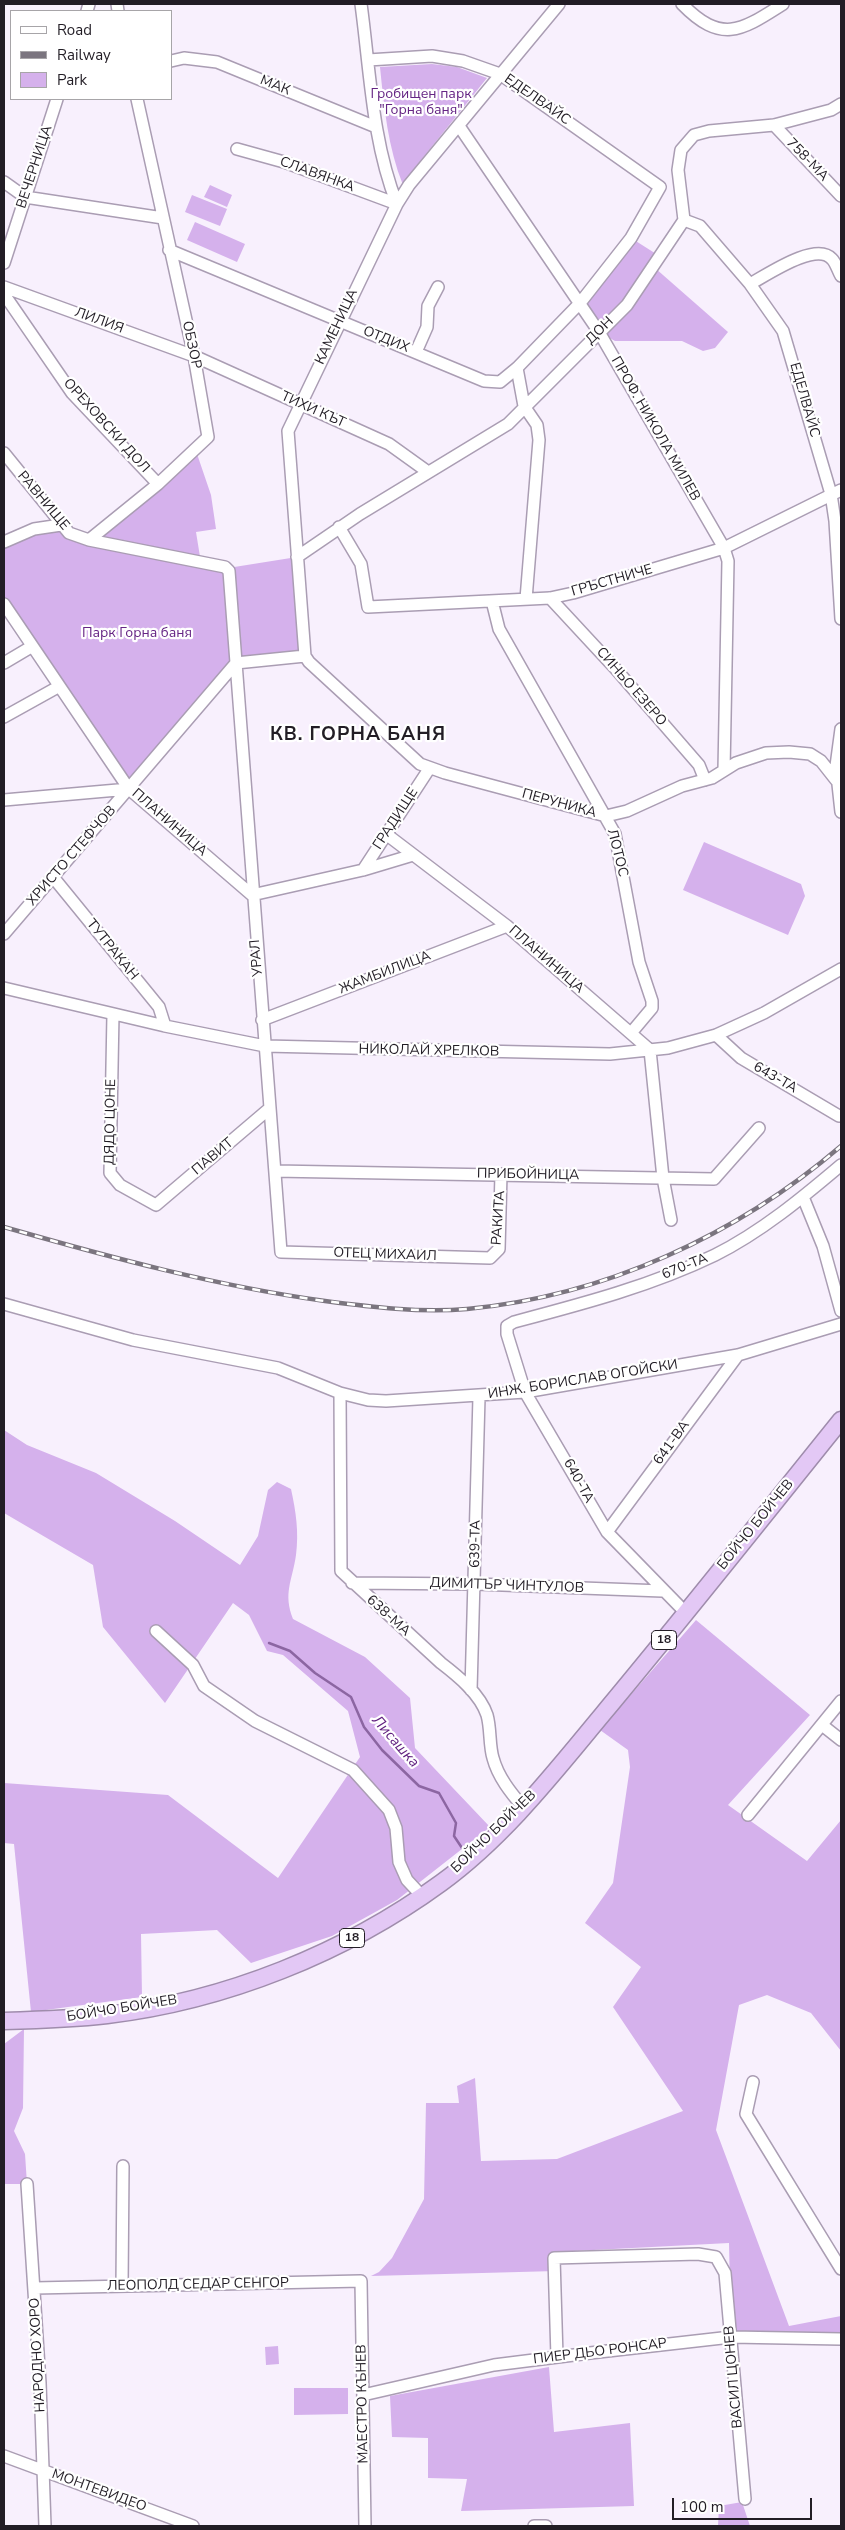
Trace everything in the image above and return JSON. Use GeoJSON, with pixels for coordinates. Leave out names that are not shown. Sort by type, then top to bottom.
{"type":"FeatureCollection","features":[{"type":"Feature","properties":{"kind":"highway","name":"БОЙЧО БОЙЧЕВ"},"geometry":{"type":"LineString","coordinates":[[4,2021],[108,2015],[176,2002],[260,1978],[346,1942],[442,1882],[524,1808],[686,1613],[841,1420]]}},
{"type":"Feature","properties":{"kind":"street"},"geometry":{"type":"LineString","coordinates":[[362,4],[376,128],[388,182],[397,204]]}},
{"type":"Feature","properties":{"kind":"street","name":"КАМЕНИЦА"},"geometry":{"type":"LineString","coordinates":[[305,656],[288,431],[397,204],[409,185],[559,4]]}},
{"type":"Feature","properties":{"kind":"street"},"geometry":{"type":"LineString","coordinates":[[682,4],[709,25],[726,30],[743,28],[783,4]]}},
{"type":"Feature","properties":{"kind":"street","name":"ЕДЕЛВАЙС"},"geometry":{"type":"LineString","coordinates":[[368,60],[432,56],[463,61],[500,74],[660,187],[631,238],[580,304]]}},
{"type":"Feature","properties":{"kind":"street","name":"МАК"},"geometry":{"type":"LineString","coordinates":[[172,61],[184,58],[216,62],[376,128]]}},
{"type":"Feature","properties":{"kind":"street","name":"ВЕЧЕРНИЦА"},"geometry":{"type":"LineString","coordinates":[[4,263],[57,100]]}},
{"type":"Feature","properties":{"kind":"street","name":"ОБЗОР"},"geometry":{"type":"LineString","coordinates":[[89,540],[196,451],[208,436],[194,356],[137,100]]}},
{"type":"Feature","properties":{"kind":"street"},"geometry":{"type":"LineString","coordinates":[[684,220],[678,170],[681,150],[694,135],[709,131],[774,125],[831,110],[841,104]]}},
{"type":"Feature","properties":{"kind":"street","name":"758-МА"},"geometry":{"type":"LineString","coordinates":[[774,125],[841,196]]}},
{"type":"Feature","properties":{"kind":"street","name":"ПРОФ. НИКОЛА МИЛЕВ"},"geometry":{"type":"LineString","coordinates":[[458,126],[598,332],[724,548],[728,561],[724,770]]}},
{"type":"Feature","properties":{"kind":"street","name":"СЛАВЯНКА"},"geometry":{"type":"LineString","coordinates":[[237,149],[284,162],[397,204]]}},
{"type":"Feature","properties":{"kind":"street"},"geometry":{"type":"LineString","coordinates":[[4,182],[25,197],[163,218]]}},
{"type":"Feature","properties":{"kind":"street","name":"ЕДЕЛВАЙС"},"geometry":{"type":"LineString","coordinates":[[684,220],[700,226],[750,284],[783,331],[836,492],[841,619]]}},
{"type":"Feature","properties":{"kind":"street","name":"ДОН"},"geometry":{"type":"LineString","coordinates":[[297,557],[340,527],[504,427],[627,305],[654,268],[684,220]]}},
{"type":"Feature","properties":{"kind":"street","name":"ОТДИХ"},"geometry":{"type":"LineString","coordinates":[[169,250],[484,381],[500,382],[517,368]]}},
{"type":"Feature","properties":{"kind":"street"},"geometry":{"type":"LineString","coordinates":[[750,284],[802,256],[819,252],[831,258],[841,276]]}},
{"type":"Feature","properties":{"kind":"street","name":"ЛИЛИЯ"},"geometry":{"type":"LineString","coordinates":[[4,287],[194,356]]}},
{"type":"Feature","properties":{"kind":"street"},"geometry":{"type":"LineString","coordinates":[[416,352],[427,327],[428,306],[438,287]]}},
{"type":"Feature","properties":{"kind":"street","name":"ОРЕХОВСКИ ДОЛ"},"geometry":{"type":"LineString","coordinates":[[4,294],[72,393],[158,484]]}},
{"type":"Feature","properties":{"kind":"street"},"geometry":{"type":"LineString","coordinates":[[526,599],[539,440],[537,425],[524,406],[517,368],[580,304]]}},
{"type":"Feature","properties":{"kind":"street","name":"ТИХИ КЪТ"},"geometry":{"type":"LineString","coordinates":[[194,356],[389,444],[428,472]]}},
{"type":"Feature","properties":{"kind":"street","name":"РАВНИЩЕ"},"geometry":{"type":"LineString","coordinates":[[4,454],[69,533],[89,540],[228,568],[236,664]]}},
{"type":"Feature","properties":{"kind":"street","name":"ГРЪСТНИЧЕ"},"geometry":{"type":"LineString","coordinates":[[340,527],[361,564],[368,607],[550,598],[724,548],[836,492]]}},
{"type":"Feature","properties":{"kind":"street"},"geometry":{"type":"LineString","coordinates":[[4,542],[16,535],[42,527],[61,525]]}},
{"type":"Feature","properties":{"kind":"street","name":"СИНЬО ЕЗЕРО"},"geometry":{"type":"LineString","coordinates":[[550,598],[614,667],[699,765],[705,780]]}},
{"type":"Feature","properties":{"kind":"street","name":"ЛОТОС"},"geometry":{"type":"LineString","coordinates":[[492,601],[499,629],[606,816],[617,843],[639,962],[652,1000],[652,1008],[631,1033]]}},
{"type":"Feature","properties":{"kind":"street","name":"ПЛАНИНИЦА"},"geometry":{"type":"LineString","coordinates":[[4,604],[58,687],[129,789],[252,895]]}},
{"type":"Feature","properties":{"kind":"street"},"geometry":{"type":"LineString","coordinates":[[4,664],[32,647]]}},
{"type":"Feature","properties":{"kind":"street"},"geometry":{"type":"LineString","coordinates":[[236,664],[305,656]]}},
{"type":"Feature","properties":{"kind":"street","name":"ПЕРУНИКА"},"geometry":{"type":"LineString","coordinates":[[305,656],[377,726],[420,764],[429,769],[606,816],[627,811],[682,786],[717,776],[724,770],[761,754],[804,753],[821,761],[836,780]]}},
{"type":"Feature","properties":{"kind":"street","name":"ХРИСТО СТЕФЧОВ"},"geometry":{"type":"LineString","coordinates":[[4,934],[236,664]]}},
{"type":"Feature","properties":{"kind":"street","name":"УРАЛ"},"geometry":{"type":"LineString","coordinates":[[236,664],[252,895],[281,1252]]}},
{"type":"Feature","properties":{"kind":"street"},"geometry":{"type":"LineString","coordinates":[[4,717],[58,687]]}},
{"type":"Feature","properties":{"kind":"street"},"geometry":{"type":"LineString","coordinates":[[841,729],[836,756],[836,780],[841,812]]}},
{"type":"Feature","properties":{"kind":"street","name":"ГРАДИЩЕ"},"geometry":{"type":"LineString","coordinates":[[363,870],[429,769]]}},
{"type":"Feature","properties":{"kind":"street"},"geometry":{"type":"LineString","coordinates":[[4,800],[129,789]]}},
{"type":"Feature","properties":{"kind":"street","name":"ПЛАНИНИЦА"},"geometry":{"type":"LineString","coordinates":[[386,834],[507,926],[631,1033],[636,1040],[650,1050]]}},
{"type":"Feature","properties":{"kind":"street"},"geometry":{"type":"LineString","coordinates":[[252,895],[363,870],[413,855]]}},
{"type":"Feature","properties":{"kind":"street","name":"ТУТРАКАН"},"geometry":{"type":"LineString","coordinates":[[53,878],[159,1008],[165,1026]]}},
{"type":"Feature","properties":{"kind":"street","name":"ЖАМБИЛИЦА"},"geometry":{"type":"LineString","coordinates":[[262,1020],[507,926]]}},
{"type":"Feature","properties":{"kind":"street","name":"НИКОЛАЙ ХРЕЛКОВ"},"geometry":{"type":"LineString","coordinates":[[4,988],[165,1026],[265,1046],[610,1054],[650,1050],[696,1042],[764,1013],[841,969]]}},
{"type":"Feature","properties":{"kind":"street","name":"ДЯДО ЦОНЕ"},"geometry":{"type":"LineString","coordinates":[[113,1014],[110,1173],[120,1185],[156,1205]]}},
{"type":"Feature","properties":{"kind":"street","name":"643-ТА"},"geometry":{"type":"LineString","coordinates":[[716,1034],[740,1058],[839,1116]]}},
{"type":"Feature","properties":{"kind":"street"},"geometry":{"type":"LineString","coordinates":[[650,1050],[663,1178],[671,1220]]}},
{"type":"Feature","properties":{"kind":"street","name":"ПАВИТ"},"geometry":{"type":"LineString","coordinates":[[156,1205],[270,1108]]}},
{"type":"Feature","properties":{"kind":"street","name":"ПРИБОЙНИЦА"},"geometry":{"type":"LineString","coordinates":[[275,1171],[714,1179],[759,1128]]}},
{"type":"Feature","properties":{"kind":"street","name":"670-ТА"},"geometry":{"type":"LineString","coordinates":[[507,1326],[514,1322],[635,1288],[715,1254],[803,1197],[841,1165]]}},
{"type":"Feature","properties":{"kind":"street","name":"РАКИТА"},"geometry":{"type":"LineString","coordinates":[[490,1258],[499,1249],[501,1174]]}},
{"type":"Feature","properties":{"kind":"street"},"geometry":{"type":"LineString","coordinates":[[803,1197],[824,1246],[841,1311]]}},
{"type":"Feature","properties":{"kind":"street","name":"ОТЕЦ МИХАИЛ"},"geometry":{"type":"LineString","coordinates":[[281,1252],[490,1258]]}},
{"type":"Feature","properties":{"kind":"street","name":"ИНЖ. БОРИСЛАВ ОГОЙСКИ"},"geometry":{"type":"LineString","coordinates":[[4,1304],[133,1340],[278,1368],[340,1393],[368,1400],[386,1401],[479,1397],[525,1392],[738,1355],[841,1324]]}},
{"type":"Feature","properties":{"kind":"street","name":"640-ТА"},"geometry":{"type":"LineString","coordinates":[[507,1326],[509,1343],[525,1392],[607,1532],[662,1591],[686,1613]]}},
{"type":"Feature","properties":{"kind":"street","name":"641-ВА"},"geometry":{"type":"LineString","coordinates":[[607,1532],[738,1355]]}},
{"type":"Feature","properties":{"kind":"street","name":"638-МА"},"geometry":{"type":"LineString","coordinates":[[340,1393],[341,1571],[352,1583],[456,1674],[471,1690],[487,1714],[492,1757],[499,1773],[507,1788],[524,1808]]}},
{"type":"Feature","properties":{"kind":"street","name":"639-ТА"},"geometry":{"type":"LineString","coordinates":[[471,1690],[476,1584],[479,1397]]}},
{"type":"Feature","properties":{"kind":"street","name":"ДИМИТЪР ЧИНТУЛОВ"},"geometry":{"type":"LineString","coordinates":[[352,1583],[476,1584],[662,1591]]}},
{"type":"Feature","properties":{"kind":"street"},"geometry":{"type":"LineString","coordinates":[[156,1631],[193,1665],[204,1686],[255,1721],[353,1770],[389,1810],[396,1828],[399,1862],[407,1880],[422,1895]]}},
{"type":"Feature","properties":{"kind":"street"},"geometry":{"type":"LineString","coordinates":[[748,1815],[841,1701]]}},
{"type":"Feature","properties":{"kind":"street"},"geometry":{"type":"LineString","coordinates":[[822,1725],[841,1740]]}},
{"type":"Feature","properties":{"kind":"street"},"geometry":{"type":"LineString","coordinates":[[753,2082],[746,2114],[841,2269]]}},
{"type":"Feature","properties":{"kind":"street"},"geometry":{"type":"LineString","coordinates":[[122,2286],[123,2166]]}},
{"type":"Feature","properties":{"kind":"street","name":"НАРОДНО ХОРО"},"geometry":{"type":"LineString","coordinates":[[28,2184],[45,2526]]}},
{"type":"Feature","properties":{"kind":"street","name":"ВАСИЛ ЦОНЕВ"},"geometry":{"type":"LineString","coordinates":[[557,2357],[554,2258],[698,2254],[716,2257],[725,2274],[745,2499]]}},
{"type":"Feature","properties":{"kind":"street","name":"ЛЕОПОЛД СЕДАР СЕНГОР"},"geometry":{"type":"LineString","coordinates":[[34,2288],[361,2281]]}},
{"type":"Feature","properties":{"kind":"street","name":"МАЕСТРО КЪНЕВ"},"geometry":{"type":"LineString","coordinates":[[361,2281],[365,2526]]}},
{"type":"Feature","properties":{"kind":"street","name":"ПИЕР ДЬО РОНСАР"},"geometry":{"type":"LineString","coordinates":[[363,2395],[494,2365],[557,2357],[731,2337],[841,2339]]}},
{"type":"Feature","properties":{"kind":"street","name":"МОНТЕВИДЕО"},"geometry":{"type":"LineString","coordinates":[[4,2456],[193,2526]]}},
{"type":"Feature","properties":{"kind":"street"},"geometry":{"type":"LineString","coordinates":[[534,2526],[546,2526]]}},
{"type":"Feature","properties":{"kind":"green space","name":"Гробищен парк \"Горна баня\""},"geometry":{"type":"Polygon","coordinates":[[[432,64],[457,67],[487,78],[403,185],[390,142],[380,67],[432,64]]]}},
{"type":"Feature","properties":{"kind":"green space"},"geometry":{"type":"Polygon","coordinates":[[[210,185],[232,195],[227,207],[204,197],[210,185]]]}},
{"type":"Feature","properties":{"kind":"green space"},"geometry":{"type":"Polygon","coordinates":[[[192,195],[227,209],[220,226],[185,212],[192,195]]]}},
{"type":"Feature","properties":{"kind":"green space"},"geometry":{"type":"Polygon","coordinates":[[[195,222],[245,244],[237,262],[187,240],[195,222]]]}},
{"type":"Feature","properties":{"kind":"green space"},"geometry":{"type":"Polygon","coordinates":[[[631,238],[661,257],[655,268],[728,332],[715,348],[703,351],[682,341],[615,341],[599,332],[580,303],[631,238]]]}},
{"type":"Feature","properties":{"kind":"green space","name":"Парк Горна баня"},"geometry":{"type":"Polygon","coordinates":[[[196,451],[211,495],[216,529],[196,532],[201,563],[228,568],[297,557],[305,656],[236,664],[129,789],[4,604],[4,542],[61,525],[89,540],[196,451]]]}},
{"type":"Feature","properties":{"kind":"green space"},"geometry":{"type":"Polygon","coordinates":[[[704,842],[801,884],[805,896],[788,935],[683,890],[704,842]]]}},
{"type":"Feature","properties":{"kind":"green space"},"geometry":{"type":"Polygon","coordinates":[[[4,1430],[27,1445],[96,1473],[175,1521],[240,1565],[258,1536],[268,1490],[277,1482],[291,1489],[297,1530],[296,1555],[288,1594],[293,1619],[365,1657],[410,1698],[415,1748],[490,1827],[397,1900],[332,1936],[251,1963],[217,1930],[141,1934],[142,1997],[31,2012],[14,1844],[4,1843],[4,1783],[168,1795],[278,1878],[360,1757],[348,1711],[283,1655],[267,1651],[249,1615],[233,1603],[165,1703],[103,1627],[93,1565],[4,1513],[4,1430]]]}},
{"type":"Feature","properties":{"kind":"green space"},"geometry":{"type":"Polygon","coordinates":[[[696,1620],[810,1715],[728,1805],[807,1861],[841,1820],[841,2051],[811,2013],[767,1995],[739,2005],[716,2130],[789,2326],[841,2316],[841,2339],[731,2337],[729,2243],[555,2252],[556,2271],[371,2276],[379,2272],[392,2258],[424,2199],[426,2103],[459,2103],[457,2086],[475,2078],[481,2161],[557,2159],[683,2111],[613,2007],[641,1967],[585,1923],[613,1883],[630,1767],[628,1750],[600,1730],[696,1620]]]}},
{"type":"Feature","properties":{"kind":"green space"},"geometry":{"type":"Polygon","coordinates":[[[24,2029],[23,2108],[14,2131],[25,2154],[27,2184],[4,2184],[4,2044],[24,2029]]]}},
{"type":"Feature","properties":{"kind":"green space"},"geometry":{"type":"Polygon","coordinates":[[[278,2346],[279,2364],[266,2365],[265,2347],[278,2346]]]}},
{"type":"Feature","properties":{"kind":"green space"},"geometry":{"type":"Polygon","coordinates":[[[549,2367],[554,2432],[630,2423],[634,2506],[461,2511],[467,2479],[428,2478],[428,2438],[392,2437],[390,2396],[549,2367]]]}},
{"type":"Feature","properties":{"kind":"green space"},"geometry":{"type":"Polygon","coordinates":[[[294,2388],[348,2388],[348,2414],[294,2415],[294,2388]]]}},
{"type":"Feature","properties":{"kind":"green space"},"geometry":{"type":"Polygon","coordinates":[[[742,2502],[750,2526],[718,2526],[719,2506],[742,2502]]]}},
{"type":"Feature","properties":{"kind":"waterway","name":"Лисашка"},"geometry":{"type":"LineString","coordinates":[[269,1643],[290,1651],[315,1673],[351,1697],[364,1727],[382,1750],[419,1786],[439,1793],[456,1823],[454,1836],[462,1848]]}},
{"type":"Feature","properties":{"kind":"railway"},"geometry":{"type":"LineString","coordinates":[[4,1227],[163,1270],[284,1295],[396,1309],[467,1309],[518,1302],[569,1291],[619,1275],[667,1256],[713,1233],[758,1207],[801,1178],[841,1146]]}},
{"type":"Feature","properties":{"kind":"district","name":"КВ. ГОРНА БАНЯ"},"geometry":{"type":"Point","coordinates":[358,735]}}]}
